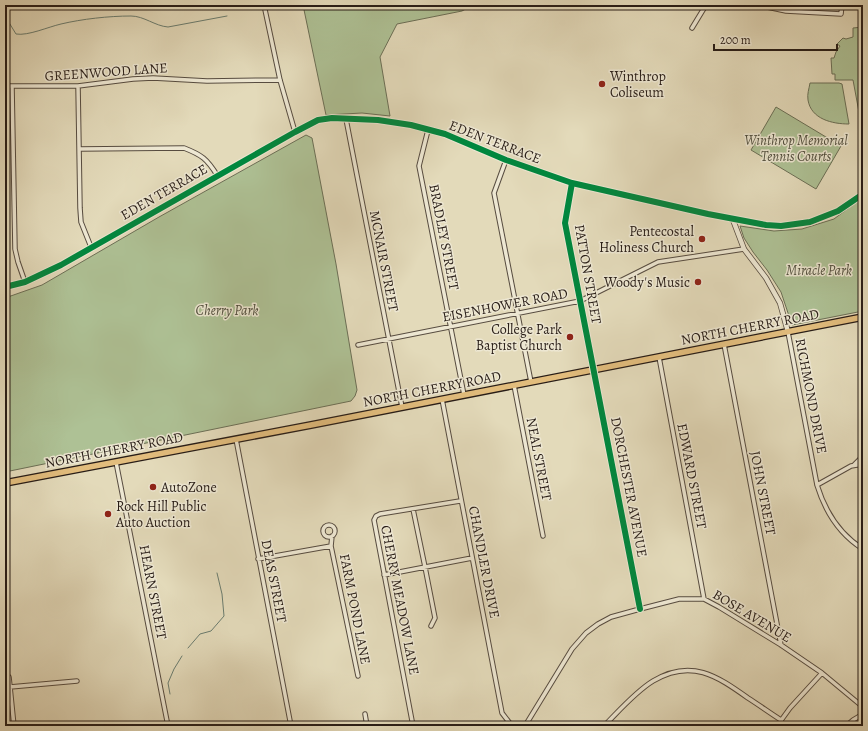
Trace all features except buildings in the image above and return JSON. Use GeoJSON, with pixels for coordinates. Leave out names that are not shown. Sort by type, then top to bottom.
{"type":"FeatureCollection","features":[{"type":"Feature","properties":{"kind":"main road","name":"NORTH CHERRY ROAD"},"geometry":{"type":"LineString","coordinates":[[5,482],[236,439],[863,317]]}},
{"type":"Feature","properties":{"kind":"street"},"geometry":{"type":"LineString","coordinates":[[264,5],[280,80],[296,132]]}},
{"type":"Feature","properties":{"kind":"street"},"geometry":{"type":"LineString","coordinates":[[692,28],[706,5]]}},
{"type":"Feature","properties":{"kind":"street"},"geometry":{"type":"LineString","coordinates":[[758,5],[786,11],[841,14],[842,5]]}},
{"type":"Feature","properties":{"kind":"street","name":"GREENWOOD LANE"},"geometry":{"type":"LineString","coordinates":[[5,86],[78,86],[134,78],[206,81],[280,80]]}},
{"type":"Feature","properties":{"kind":"street"},"geometry":{"type":"LineString","coordinates":[[78,86],[80,215],[85,235],[91,247]]}},
{"type":"Feature","properties":{"kind":"street"},"geometry":{"type":"LineString","coordinates":[[12,87],[15,249],[25,282]]}},
{"type":"Feature","properties":{"kind":"street","name":"EDEN TERRACE"},"geometry":{"type":"LineString","coordinates":[[5,287],[25,282],[60,265],[217,175],[318,120],[332,118],[393,122],[411,125],[445,134],[506,160],[572,183],[733,220],[774,226],[803,223],[824,217],[838,211],[863,194]]}},
{"type":"Feature","properties":{"kind":"street","name":"MCNAIR STREET"},"geometry":{"type":"LineString","coordinates":[[346,119],[402,407]]}},
{"type":"Feature","properties":{"kind":"street","name":"BRADLEY STREET"},"geometry":{"type":"LineString","coordinates":[[428,130],[419,166],[464,395]]}},
{"type":"Feature","properties":{"kind":"street"},"geometry":{"type":"LineString","coordinates":[[79,149],[184,148],[200,154],[210,163],[217,175]]}},
{"type":"Feature","properties":{"kind":"street"},"geometry":{"type":"LineString","coordinates":[[506,160],[494,193],[532,382]]}},
{"type":"Feature","properties":{"kind":"street","name":"PATTON STREET"},"geometry":{"type":"LineString","coordinates":[[572,183],[565,223],[593,370]]}},
{"type":"Feature","properties":{"kind":"street","name":"RICHMOND DRIVE"},"geometry":{"type":"LineString","coordinates":[[733,220],[744,249],[761,270],[780,302],[788,332],[820,497],[833,521],[851,540],[863,549]]}},
{"type":"Feature","properties":{"kind":"street","name":"EISENHOWER ROAD"},"geometry":{"type":"LineString","coordinates":[[358,345],[580,301],[658,262],[744,249]]}},
{"type":"Feature","properties":{"kind":"street","name":"JOHN STREET"},"geometry":{"type":"LineString","coordinates":[[724,344],[781,645]]}},
{"type":"Feature","properties":{"kind":"street","name":"EDWARD STREET"},"geometry":{"type":"LineString","coordinates":[[659,357],[704,599]]}},
{"type":"Feature","properties":{"kind":"street","name":"DORCHESTER AVENUE"},"geometry":{"type":"LineString","coordinates":[[593,370],[640,608]]}},
{"type":"Feature","properties":{"kind":"street","name":"NEAL STREET"},"geometry":{"type":"LineString","coordinates":[[514,385],[543,536]]}},
{"type":"Feature","properties":{"kind":"street","name":"CHANDLER DRIVE"},"geometry":{"type":"LineString","coordinates":[[442,399],[460,501],[502,713],[512,726]]}},
{"type":"Feature","properties":{"kind":"street","name":"DEAS STREET"},"geometry":{"type":"LineString","coordinates":[[236,439],[291,726]]}},
{"type":"Feature","properties":{"kind":"street"},"geometry":{"type":"LineString","coordinates":[[854,466],[863,456]]}},
{"type":"Feature","properties":{"kind":"street","name":"HEARN STREET"},"geometry":{"type":"LineString","coordinates":[[116,462],[168,726]]}},
{"type":"Feature","properties":{"kind":"street"},"geometry":{"type":"LineString","coordinates":[[817,485],[854,466],[863,464]]}},
{"type":"Feature","properties":{"kind":"street"},"geometry":{"type":"LineString","coordinates":[[431,626],[435,618],[413,510],[460,501]]}},
{"type":"Feature","properties":{"kind":"street","name":"CHERRY MEADOW LANE"},"geometry":{"type":"LineString","coordinates":[[413,510],[380,514],[375,518],[374,523],[413,726]]}},
{"type":"Feature","properties":{"kind":"street","name":"FARM POND LANE"},"geometry":{"type":"LineString","coordinates":[[332,536],[332,546],[358,676]]}},
{"type":"Feature","properties":{"kind":"street","name":"FARM POND LANE"},"geometry":{"type":"LineString","coordinates":[[258,559],[332,546]]}},
{"type":"Feature","properties":{"kind":"street"},"geometry":{"type":"LineString","coordinates":[[384,575],[472,558]]}},
{"type":"Feature","properties":{"kind":"street","name":"BOSE AVENUE"},"geometry":{"type":"LineString","coordinates":[[525,726],[572,649],[586,633],[598,624],[611,618],[640,608],[679,599],[704,599],[719,607],[781,645],[822,673],[863,707]]}},
{"type":"Feature","properties":{"kind":"street"},"geometry":{"type":"LineString","coordinates":[[604,726],[639,692],[654,681],[667,674],[681,671],[704,672],[724,681],[781,720]]}},
{"type":"Feature","properties":{"kind":"street"},"geometry":{"type":"LineString","coordinates":[[777,726],[822,673]]}},
{"type":"Feature","properties":{"kind":"street"},"geometry":{"type":"LineString","coordinates":[[9,677],[14,726]]}},
{"type":"Feature","properties":{"kind":"street"},"geometry":{"type":"LineString","coordinates":[[10,688],[78,681]]}},
{"type":"Feature","properties":{"kind":"street"},"geometry":{"type":"LineString","coordinates":[[365,714],[367,726]]}},
{"type":"Feature","properties":{"kind":"street"},"geometry":{"type":"LineString","coordinates":[[846,726],[863,714]]}},
{"type":"Feature","properties":{"kind":"green space"},"geometry":{"type":"Polygon","coordinates":[[[303,5],[473,5],[462,11],[397,24],[380,57],[390,116],[362,113],[326,115],[303,5]]]}},
{"type":"Feature","properties":{"kind":"green space"},"geometry":{"type":"Polygon","coordinates":[[[863,27],[863,51],[860,52],[863,52],[863,123],[861,123],[853,80],[835,80],[835,74],[832,74],[831,58],[834,58],[840,46],[837,44],[843,38],[846,39],[853,37],[853,28],[863,27]]]}},
{"type":"Feature","properties":{"kind":"green space"},"geometry":{"type":"Polygon","coordinates":[[[810,83],[842,84],[849,124],[836,123],[823,119],[813,112],[808,100],[810,83]]]}},
{"type":"Feature","properties":{"kind":"green space","name":"Winthrop Memorial Tennis Courts"},"geometry":{"type":"Polygon","coordinates":[[[776,107],[841,146],[816,189],[751,150],[776,107]]]}},
{"type":"Feature","properties":{"kind":"green space","name":"Cherry Park"},"geometry":{"type":"Polygon","coordinates":[[[306,135],[312,138],[336,264],[357,390],[351,401],[5,472],[5,298],[42,285],[159,217],[306,135]]]}},
{"type":"Feature","properties":{"kind":"green space","name":"Miracle Park"},"geometry":{"type":"Polygon","coordinates":[[[863,197],[863,311],[792,325],[781,292],[744,238],[740,226],[774,231],[802,229],[834,219],[863,197]]]}},
{"type":"Feature","properties":{"kind":"waterway"},"geometry":{"type":"LineString","coordinates":[[5,16],[16,34],[32,33],[69,22],[105,17],[136,16],[168,27],[227,16]]}},
{"type":"Feature","properties":{"kind":"waterway"},"geometry":{"type":"LineString","coordinates":[[188,648],[200,634],[211,631],[224,616],[222,594],[217,573]]}},
{"type":"Feature","properties":{"kind":"waterway"},"geometry":{"type":"LineString","coordinates":[[170,694],[168,683],[182,656]]}},
{"type":"Feature","properties":{"kind":"cycle path"},"geometry":{"type":"LineString","coordinates":[[5,287],[25,282],[61,265],[295,132],[318,120],[332,118],[378,120],[411,125],[445,134],[506,160],[572,183],[708,214],[766,225],[781,226],[810,222],[838,211],[863,194]]}},
{"type":"Feature","properties":{"kind":"cycle path"},"geometry":{"type":"LineString","coordinates":[[572,183],[565,223],[640,609]]}},
{"type":"Feature","properties":{"kind":"place","name":"Winthrop Coliseum"},"geometry":{"type":"Point","coordinates":[602,84]}},
{"type":"Feature","properties":{"kind":"place","name":"Pentecostal Holiness Church"},"geometry":{"type":"Point","coordinates":[702,239]}},
{"type":"Feature","properties":{"kind":"place","name":"Woody's Music"},"geometry":{"type":"Point","coordinates":[698,282]}},
{"type":"Feature","properties":{"kind":"place","name":"College Park Baptist Church"},"geometry":{"type":"Point","coordinates":[570,337]}},
{"type":"Feature","properties":{"kind":"place","name":"AutoZone"},"geometry":{"type":"Point","coordinates":[153,487]}},
{"type":"Feature","properties":{"kind":"place","name":"Rock Hill Public Auto Auction"},"geometry":{"type":"Point","coordinates":[108,514]}}]}
